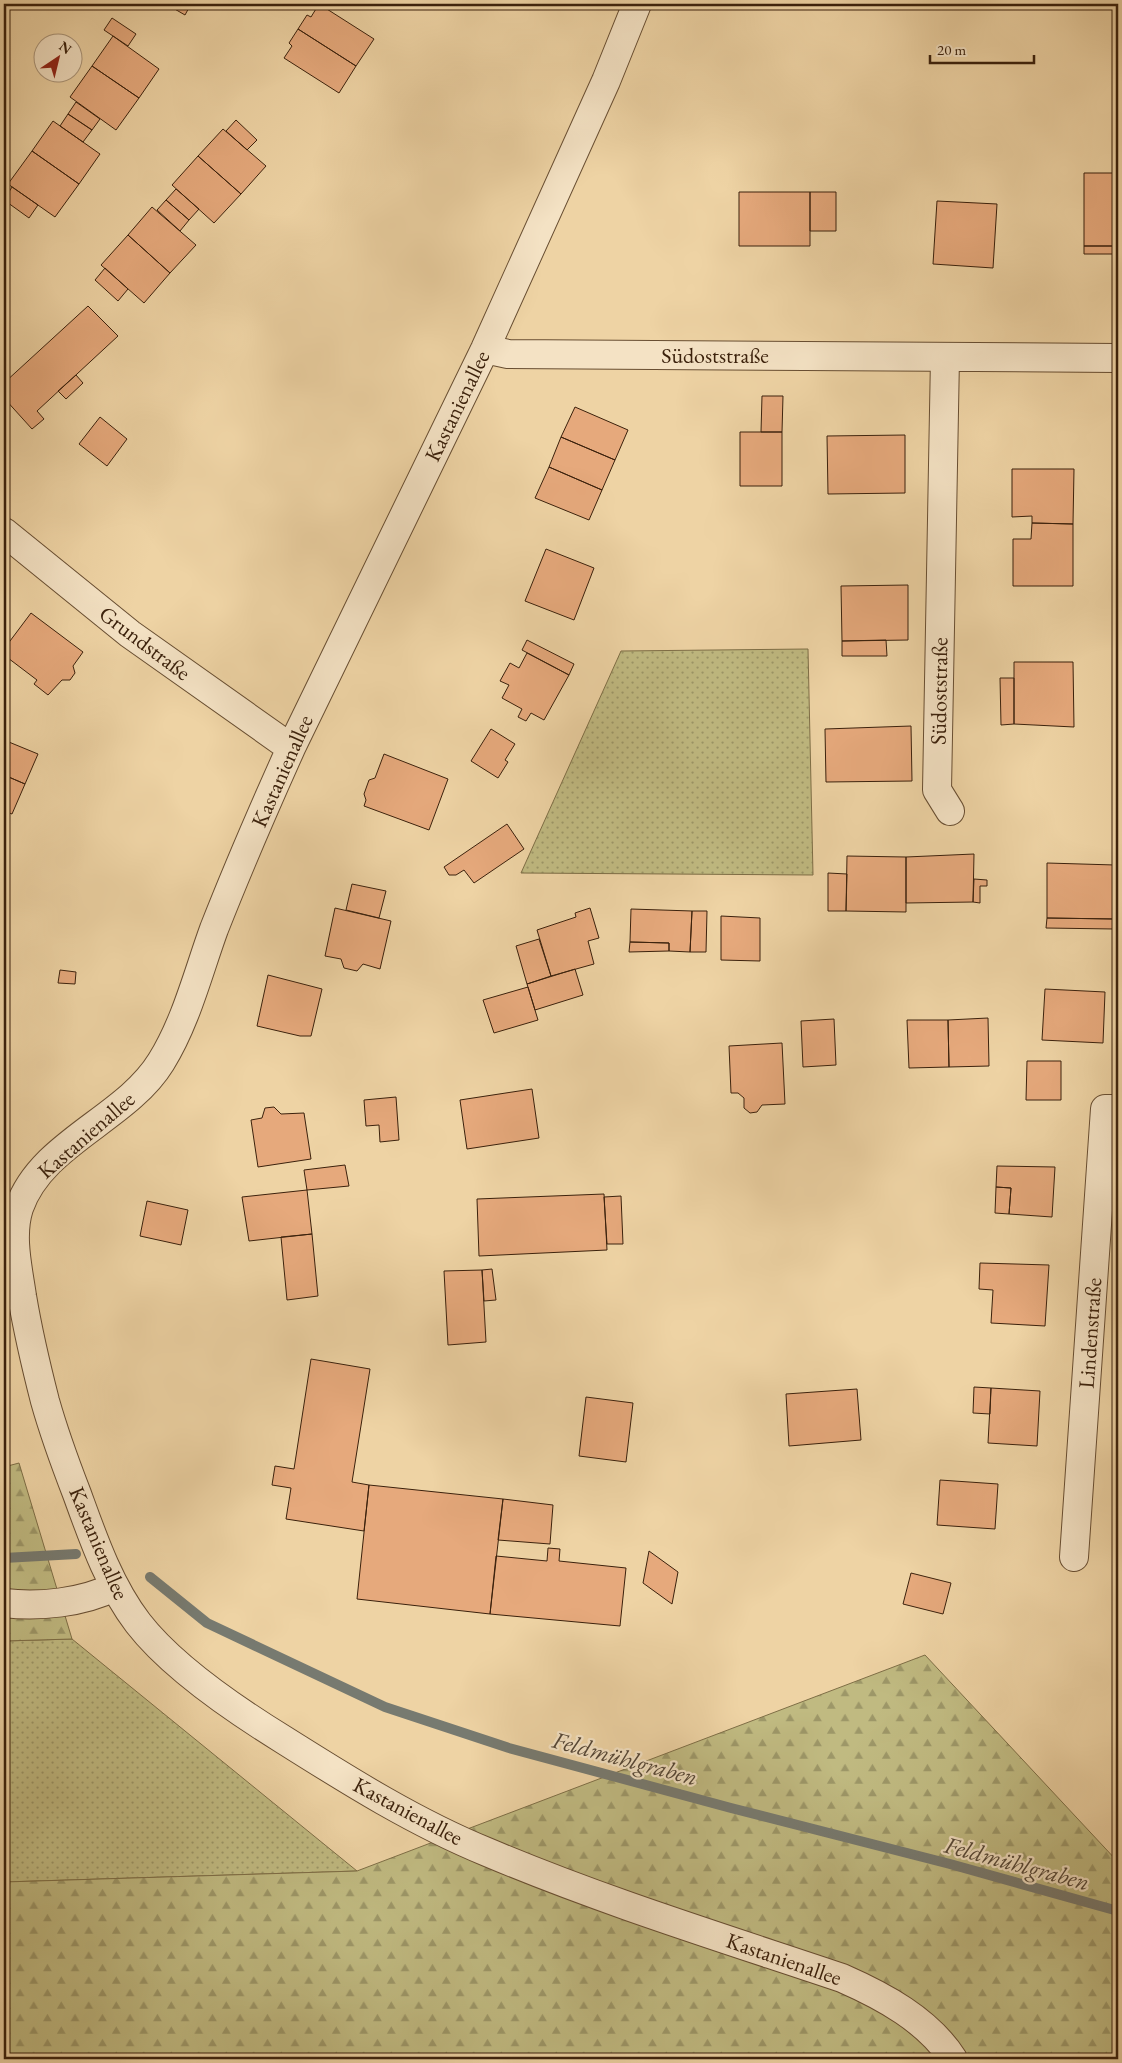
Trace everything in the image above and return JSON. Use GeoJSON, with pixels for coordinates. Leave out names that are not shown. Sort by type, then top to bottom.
{"type":"FeatureCollection","features":[{"type":"Feature","properties":{"kind":"street","name":"Kastanienallee"},"geometry":{"type":"LineString","coordinates":[[637,4],[606,81],[485,349],[262,810],[218,920],[177,1032],[162,1062],[151,1076],[132,1095],[54,1157],[28,1188],[12,1201],[16,1219],[16,1259],[30,1346],[52,1426],[89,1529],[114,1586],[142,1628],[169,1656],[268,1730],[369,1793],[484,1851],[615,1902],[842,1978],[874,1992],[906,2012],[932,2034],[953,2059]]}},
{"type":"Feature","properties":{"kind":"street","name":"Südoststraße"},"geometry":{"type":"LineString","coordinates":[[485,349],[508,354],[1118,358]]}},
{"type":"Feature","properties":{"kind":"street","name":"Südoststraße"},"geometry":{"type":"LineString","coordinates":[[945,357],[937,790],[950,811]]}},
{"type":"Feature","properties":{"kind":"street","name":"Grundstraße"},"geometry":{"type":"LineString","coordinates":[[4,532],[130,634],[291,748]]}},
{"type":"Feature","properties":{"kind":"street","name":"Lindenstraße"},"geometry":{"type":"LineString","coordinates":[[1074,1557],[1111,1109]]}},
{"type":"Feature","properties":{"kind":"street"},"geometry":{"type":"LineString","coordinates":[[4,1603],[26,1606],[75,1599],[101,1593],[114,1586]]}},
{"type":"Feature","properties":{"kind":"green space"},"geometry":{"type":"Polygon","coordinates":[[[808,649],[813,875],[521,873],[621,651],[808,649]]]}},
{"type":"Feature","properties":{"kind":"green space"},"geometry":{"type":"Polygon","coordinates":[[[19,1463],[72,1639],[4,1641],[4,1467],[19,1463]]]}},
{"type":"Feature","properties":{"kind":"green space"},"geometry":{"type":"Polygon","coordinates":[[[72,1639],[357,1871],[4,1882],[4,1641],[72,1639]]]}},
{"type":"Feature","properties":{"kind":"green space"},"geometry":{"type":"Polygon","coordinates":[[[925,1655],[1118,1862],[1118,2059],[4,2059],[4,1882],[357,1871],[925,1655]]]}},
{"type":"Feature","properties":{"kind":"building"},"geometry":{"type":"Polygon","coordinates":[[[166,4],[191,4],[185,15],[166,4]]]}},
{"type":"Feature","properties":{"kind":"building"},"geometry":{"type":"Polygon","coordinates":[[[319,4],[374,39],[356,66],[298,29],[307,15],[311,17],[319,4]]]}},
{"type":"Feature","properties":{"kind":"building"},"geometry":{"type":"Polygon","coordinates":[[[112,18],[136,34],[128,46],[104,30],[112,18]]]}},
{"type":"Feature","properties":{"kind":"building"},"geometry":{"type":"Polygon","coordinates":[[[298,29],[356,66],[339,93],[284,58],[292,46],[289,43],[298,29]]]}},
{"type":"Feature","properties":{"kind":"building"},"geometry":{"type":"Polygon","coordinates":[[[113,36],[159,69],[139,98],[92,66],[113,36]]]}},
{"type":"Feature","properties":{"kind":"building"},"geometry":{"type":"Polygon","coordinates":[[[92,66],[139,98],[116,130],[70,97],[92,66]]]}},
{"type":"Feature","properties":{"kind":"building"},"geometry":{"type":"Polygon","coordinates":[[[76,102],[100,119],[92,130],[68,114],[76,102]]]}},
{"type":"Feature","properties":{"kind":"building"},"geometry":{"type":"Polygon","coordinates":[[[68,114],[92,130],[83,142],[60,126],[68,114]]]}},
{"type":"Feature","properties":{"kind":"building"},"geometry":{"type":"Polygon","coordinates":[[[236,120],[257,140],[247,150],[226,131],[236,120]]]}},
{"type":"Feature","properties":{"kind":"building"},"geometry":{"type":"Polygon","coordinates":[[[53,121],[100,154],[79,184],[32,151],[53,121]]]}},
{"type":"Feature","properties":{"kind":"building"},"geometry":{"type":"Polygon","coordinates":[[[223,129],[266,166],[241,194],[198,156],[223,129]]]}},
{"type":"Feature","properties":{"kind":"building"},"geometry":{"type":"Polygon","coordinates":[[[32,151],[79,184],[55,217],[8,184],[32,151]]]}},
{"type":"Feature","properties":{"kind":"building"},"geometry":{"type":"Polygon","coordinates":[[[198,156],[241,194],[214,223],[172,185],[198,156]]]}},
{"type":"Feature","properties":{"kind":"building"},"geometry":{"type":"Polygon","coordinates":[[[1084,173],[1118,173],[1118,246],[1084,246],[1084,173]]]}},
{"type":"Feature","properties":{"kind":"building"},"geometry":{"type":"Polygon","coordinates":[[[12,187],[38,205],[29,218],[4,200],[12,187]]]}},
{"type":"Feature","properties":{"kind":"building"},"geometry":{"type":"Polygon","coordinates":[[[176,189],[199,209],[189,220],[166,200],[176,189]]]}},
{"type":"Feature","properties":{"kind":"building"},"geometry":{"type":"Polygon","coordinates":[[[739,192],[810,192],[810,246],[739,246],[739,192]]]}},
{"type":"Feature","properties":{"kind":"building"},"geometry":{"type":"Polygon","coordinates":[[[810,192],[836,192],[836,231],[810,231],[810,192]]]}},
{"type":"Feature","properties":{"kind":"building"},"geometry":{"type":"Polygon","coordinates":[[[166,200],[189,220],[180,231],[157,210],[166,200]]]}},
{"type":"Feature","properties":{"kind":"building"},"geometry":{"type":"Polygon","coordinates":[[[937,201],[997,204],[993,268],[933,264],[937,201]]]}},
{"type":"Feature","properties":{"kind":"building"},"geometry":{"type":"Polygon","coordinates":[[[152,207],[196,245],[170,273],[128,235],[152,207]]]}},
{"type":"Feature","properties":{"kind":"building"},"geometry":{"type":"Polygon","coordinates":[[[128,235],[170,273],[144,303],[101,265],[128,235]]]}},
{"type":"Feature","properties":{"kind":"building"},"geometry":{"type":"Polygon","coordinates":[[[1084,246],[1118,246],[1118,254],[1084,254],[1084,246]]]}},
{"type":"Feature","properties":{"kind":"building"},"geometry":{"type":"Polygon","coordinates":[[[105,268],[128,289],[118,301],[95,280],[105,268]]]}},
{"type":"Feature","properties":{"kind":"building"},"geometry":{"type":"Polygon","coordinates":[[[88,306],[118,336],[37,411],[44,419],[32,429],[4,398],[4,383],[88,306]]]}},
{"type":"Feature","properties":{"kind":"building"},"geometry":{"type":"Polygon","coordinates":[[[76,375],[83,383],[66,399],[58,391],[76,375]]]}},
{"type":"Feature","properties":{"kind":"building"},"geometry":{"type":"Polygon","coordinates":[[[762,396],[783,396],[782,432],[761,432],[762,396]]]}},
{"type":"Feature","properties":{"kind":"building"},"geometry":{"type":"Polygon","coordinates":[[[575,407],[628,430],[615,460],[561,437],[575,407]]]}},
{"type":"Feature","properties":{"kind":"building"},"geometry":{"type":"Polygon","coordinates":[[[100,417],[127,439],[107,466],[79,444],[100,417]]]}},
{"type":"Feature","properties":{"kind":"building"},"geometry":{"type":"Polygon","coordinates":[[[740,432],[782,432],[782,486],[740,486],[740,432]]]}},
{"type":"Feature","properties":{"kind":"building"},"geometry":{"type":"Polygon","coordinates":[[[905,435],[905,493],[828,494],[827,436],[905,435]]]}},
{"type":"Feature","properties":{"kind":"building"},"geometry":{"type":"Polygon","coordinates":[[[561,437],[615,460],[602,490],[549,467],[561,437]]]}},
{"type":"Feature","properties":{"kind":"building"},"geometry":{"type":"Polygon","coordinates":[[[549,467],[602,490],[589,520],[535,498],[549,467]]]}},
{"type":"Feature","properties":{"kind":"building"},"geometry":{"type":"Polygon","coordinates":[[[1012,469],[1074,469],[1073,524],[1032,523],[1032,516],[1012,517],[1012,469]]]}},
{"type":"Feature","properties":{"kind":"building"},"geometry":{"type":"Polygon","coordinates":[[[1032,523],[1073,524],[1073,586],[1013,586],[1013,539],[1031,539],[1032,523]]]}},
{"type":"Feature","properties":{"kind":"building"},"geometry":{"type":"Polygon","coordinates":[[[546,549],[594,568],[574,620],[525,601],[546,549]]]}},
{"type":"Feature","properties":{"kind":"building"},"geometry":{"type":"Polygon","coordinates":[[[908,585],[908,640],[842,641],[841,586],[908,585]]]}},
{"type":"Feature","properties":{"kind":"building"},"geometry":{"type":"Polygon","coordinates":[[[31,613],[83,652],[73,666],[75,673],[70,680],[62,680],[48,695],[34,684],[37,680],[4,655],[4,649],[31,613]]]}},
{"type":"Feature","properties":{"kind":"building"},"geometry":{"type":"Polygon","coordinates":[[[527,640],[574,664],[569,675],[522,650],[527,640]]]}},
{"type":"Feature","properties":{"kind":"building"},"geometry":{"type":"Polygon","coordinates":[[[886,640],[887,656],[842,656],[842,641],[886,640]]]}},
{"type":"Feature","properties":{"kind":"building"},"geometry":{"type":"Polygon","coordinates":[[[527,653],[569,675],[544,720],[531,713],[526,721],[518,717],[522,709],[502,698],[509,685],[500,681],[510,663],[519,668],[527,653]]]}},
{"type":"Feature","properties":{"kind":"building"},"geometry":{"type":"Polygon","coordinates":[[[1014,662],[1073,662],[1074,727],[1014,724],[1014,662]]]}},
{"type":"Feature","properties":{"kind":"building"},"geometry":{"type":"Polygon","coordinates":[[[1000,678],[1014,678],[1014,724],[1001,725],[1000,678]]]}},
{"type":"Feature","properties":{"kind":"building"},"geometry":{"type":"Polygon","coordinates":[[[911,726],[912,781],[826,782],[825,729],[911,726]]]}},
{"type":"Feature","properties":{"kind":"building"},"geometry":{"type":"Polygon","coordinates":[[[491,729],[515,744],[505,760],[508,762],[498,778],[471,761],[491,729]]]}},
{"type":"Feature","properties":{"kind":"building"},"geometry":{"type":"Polygon","coordinates":[[[4,740],[38,754],[25,784],[4,775],[4,740]]]}},
{"type":"Feature","properties":{"kind":"building"},"geometry":{"type":"Polygon","coordinates":[[[384,754],[448,779],[429,830],[364,806],[366,800],[364,794],[369,780],[375,778],[384,754]]]}},
{"type":"Feature","properties":{"kind":"building"},"geometry":{"type":"Polygon","coordinates":[[[4,775],[25,784],[12,814],[4,811],[4,775]]]}},
{"type":"Feature","properties":{"kind":"building"},"geometry":{"type":"Polygon","coordinates":[[[507,824],[524,849],[474,883],[464,870],[456,875],[449,875],[444,867],[507,824]]]}},
{"type":"Feature","properties":{"kind":"building"},"geometry":{"type":"Polygon","coordinates":[[[974,854],[973,902],[906,903],[906,857],[974,854]]]}},
{"type":"Feature","properties":{"kind":"building"},"geometry":{"type":"Polygon","coordinates":[[[847,856],[906,857],[906,912],[846,911],[847,856]]]}},
{"type":"Feature","properties":{"kind":"building"},"geometry":{"type":"Polygon","coordinates":[[[1047,863],[1115,865],[1115,919],[1047,918],[1047,863]]]}},
{"type":"Feature","properties":{"kind":"building"},"geometry":{"type":"Polygon","coordinates":[[[828,873],[847,874],[846,911],[828,911],[828,873]]]}},
{"type":"Feature","properties":{"kind":"building"},"geometry":{"type":"Polygon","coordinates":[[[974,879],[987,880],[987,886],[980,886],[980,903],[973,902],[974,879]]]}},
{"type":"Feature","properties":{"kind":"building"},"geometry":{"type":"Polygon","coordinates":[[[352,884],[386,891],[379,918],[346,910],[352,884]]]}},
{"type":"Feature","properties":{"kind":"building"},"geometry":{"type":"Polygon","coordinates":[[[335,908],[391,921],[380,969],[363,964],[357,971],[344,968],[341,959],[325,956],[335,908]]]}},
{"type":"Feature","properties":{"kind":"building"},"geometry":{"type":"Polygon","coordinates":[[[590,908],[599,938],[588,941],[594,964],[551,976],[537,930],[576,917],[575,913],[590,908]]]}},
{"type":"Feature","properties":{"kind":"building"},"geometry":{"type":"Polygon","coordinates":[[[631,909],[692,911],[690,952],[669,951],[669,943],[630,942],[631,909]]]}},
{"type":"Feature","properties":{"kind":"building"},"geometry":{"type":"Polygon","coordinates":[[[692,911],[707,911],[706,952],[690,952],[692,911]]]}},
{"type":"Feature","properties":{"kind":"building"},"geometry":{"type":"Polygon","coordinates":[[[721,916],[760,918],[760,961],[721,960],[721,916]]]}},
{"type":"Feature","properties":{"kind":"building"},"geometry":{"type":"Polygon","coordinates":[[[1047,918],[1115,919],[1114,929],[1046,928],[1047,918]]]}},
{"type":"Feature","properties":{"kind":"building"},"geometry":{"type":"Polygon","coordinates":[[[539,939],[551,976],[527,984],[516,946],[539,939]]]}},
{"type":"Feature","properties":{"kind":"building"},"geometry":{"type":"Polygon","coordinates":[[[630,942],[669,943],[669,951],[629,952],[630,942]]]}},
{"type":"Feature","properties":{"kind":"building"},"geometry":{"type":"Polygon","coordinates":[[[575,969],[583,995],[535,1010],[527,984],[575,969]]]}},
{"type":"Feature","properties":{"kind":"building"},"geometry":{"type":"Polygon","coordinates":[[[60,970],[76,972],[75,984],[58,983],[60,970]]]}},
{"type":"Feature","properties":{"kind":"building"},"geometry":{"type":"Polygon","coordinates":[[[268,975],[322,989],[311,1036],[300,1036],[257,1026],[268,975]]]}},
{"type":"Feature","properties":{"kind":"building"},"geometry":{"type":"Polygon","coordinates":[[[528,987],[538,1020],[494,1033],[483,1000],[528,987]]]}},
{"type":"Feature","properties":{"kind":"building"},"geometry":{"type":"Polygon","coordinates":[[[1045,989],[1105,992],[1103,1043],[1042,1040],[1045,989]]]}},
{"type":"Feature","properties":{"kind":"building"},"geometry":{"type":"Polygon","coordinates":[[[988,1018],[989,1066],[949,1067],[948,1020],[988,1018]]]}},
{"type":"Feature","properties":{"kind":"building"},"geometry":{"type":"Polygon","coordinates":[[[834,1019],[836,1065],[803,1067],[801,1021],[834,1019]]]}},
{"type":"Feature","properties":{"kind":"building"},"geometry":{"type":"Polygon","coordinates":[[[907,1020],[948,1020],[949,1067],[909,1068],[907,1020]]]}},
{"type":"Feature","properties":{"kind":"building"},"geometry":{"type":"Polygon","coordinates":[[[782,1043],[785,1104],[762,1105],[757,1112],[750,1113],[744,1108],[744,1098],[738,1093],[731,1093],[729,1046],[782,1043]]]}},
{"type":"Feature","properties":{"kind":"building"},"geometry":{"type":"Polygon","coordinates":[[[1027,1061],[1061,1061],[1061,1100],[1026,1100],[1027,1061]]]}},
{"type":"Feature","properties":{"kind":"building"},"geometry":{"type":"Polygon","coordinates":[[[532,1089],[539,1138],[467,1149],[460,1100],[532,1089]]]}},
{"type":"Feature","properties":{"kind":"building"},"geometry":{"type":"Polygon","coordinates":[[[396,1097],[399,1140],[380,1142],[379,1125],[366,1126],[364,1100],[396,1097]]]}},
{"type":"Feature","properties":{"kind":"building"},"geometry":{"type":"Polygon","coordinates":[[[274,1107],[281,1114],[304,1113],[311,1159],[258,1167],[251,1120],[262,1118],[265,1108],[274,1107]]]}},
{"type":"Feature","properties":{"kind":"building"},"geometry":{"type":"Polygon","coordinates":[[[345,1165],[349,1186],[307,1190],[304,1170],[345,1165]]]}},
{"type":"Feature","properties":{"kind":"building"},"geometry":{"type":"Polygon","coordinates":[[[997,1166],[1055,1167],[1052,1217],[1009,1214],[1011,1188],[996,1187],[997,1166]]]}},
{"type":"Feature","properties":{"kind":"building"},"geometry":{"type":"Polygon","coordinates":[[[996,1187],[1011,1188],[1009,1214],[995,1213],[996,1187]]]}},
{"type":"Feature","properties":{"kind":"building"},"geometry":{"type":"Polygon","coordinates":[[[307,1190],[312,1234],[249,1241],[242,1197],[307,1190]]]}},
{"type":"Feature","properties":{"kind":"building"},"geometry":{"type":"Polygon","coordinates":[[[604,1194],[607,1250],[479,1256],[477,1199],[604,1194]]]}},
{"type":"Feature","properties":{"kind":"building"},"geometry":{"type":"Polygon","coordinates":[[[621,1196],[623,1244],[607,1244],[604,1197],[621,1196]]]}},
{"type":"Feature","properties":{"kind":"building"},"geometry":{"type":"Polygon","coordinates":[[[147,1201],[188,1210],[181,1245],[140,1236],[147,1201]]]}},
{"type":"Feature","properties":{"kind":"building"},"geometry":{"type":"Polygon","coordinates":[[[312,1234],[318,1296],[287,1300],[281,1237],[312,1234]]]}},
{"type":"Feature","properties":{"kind":"building"},"geometry":{"type":"Polygon","coordinates":[[[980,1263],[1049,1265],[1045,1326],[991,1323],[993,1290],[979,1289],[980,1263]]]}},
{"type":"Feature","properties":{"kind":"building"},"geometry":{"type":"Polygon","coordinates":[[[492,1269],[496,1300],[484,1301],[482,1270],[492,1269]]]}},
{"type":"Feature","properties":{"kind":"building"},"geometry":{"type":"Polygon","coordinates":[[[482,1270],[486,1342],[448,1345],[444,1271],[482,1270]]]}},
{"type":"Feature","properties":{"kind":"building"},"geometry":{"type":"Polygon","coordinates":[[[311,1359],[370,1369],[352,1482],[369,1485],[364,1531],[286,1519],[291,1488],[272,1485],[275,1466],[294,1469],[311,1359]]]}},
{"type":"Feature","properties":{"kind":"building"},"geometry":{"type":"Polygon","coordinates":[[[974,1387],[991,1388],[990,1414],[973,1413],[974,1387]]]}},
{"type":"Feature","properties":{"kind":"building"},"geometry":{"type":"Polygon","coordinates":[[[991,1388],[1040,1391],[1037,1446],[988,1443],[991,1388]]]}},
{"type":"Feature","properties":{"kind":"building"},"geometry":{"type":"Polygon","coordinates":[[[857,1389],[861,1440],[789,1446],[786,1394],[857,1389]]]}},
{"type":"Feature","properties":{"kind":"building"},"geometry":{"type":"Polygon","coordinates":[[[586,1397],[633,1403],[626,1462],[579,1456],[586,1397]]]}},
{"type":"Feature","properties":{"kind":"building"},"geometry":{"type":"Polygon","coordinates":[[[940,1480],[998,1484],[995,1529],[937,1525],[940,1480]]]}},
{"type":"Feature","properties":{"kind":"building"},"geometry":{"type":"Polygon","coordinates":[[[369,1485],[503,1499],[490,1614],[357,1599],[369,1485]]]}},
{"type":"Feature","properties":{"kind":"building"},"geometry":{"type":"Polygon","coordinates":[[[503,1499],[553,1505],[550,1544],[498,1540],[503,1499]]]}},
{"type":"Feature","properties":{"kind":"building"},"geometry":{"type":"Polygon","coordinates":[[[548,1548],[560,1549],[559,1561],[626,1568],[620,1626],[490,1614],[496,1556],[547,1561],[548,1548]]]}},
{"type":"Feature","properties":{"kind":"building"},"geometry":{"type":"Polygon","coordinates":[[[649,1551],[678,1572],[672,1604],[643,1583],[649,1551]]]}},
{"type":"Feature","properties":{"kind":"building"},"geometry":{"type":"Polygon","coordinates":[[[911,1573],[951,1583],[943,1614],[903,1604],[911,1573]]]}},
{"type":"Feature","properties":{"kind":"waterway","name":"Feldmühlgraben"},"geometry":{"type":"LineString","coordinates":[[4,1558],[76,1554]]}},
{"type":"Feature","properties":{"kind":"waterway","name":"Feldmühlgraben"},"geometry":{"type":"LineString","coordinates":[[150,1577],[207,1623],[385,1707],[509,1748],[731,1808],[950,1864],[1118,1911]]}}]}
